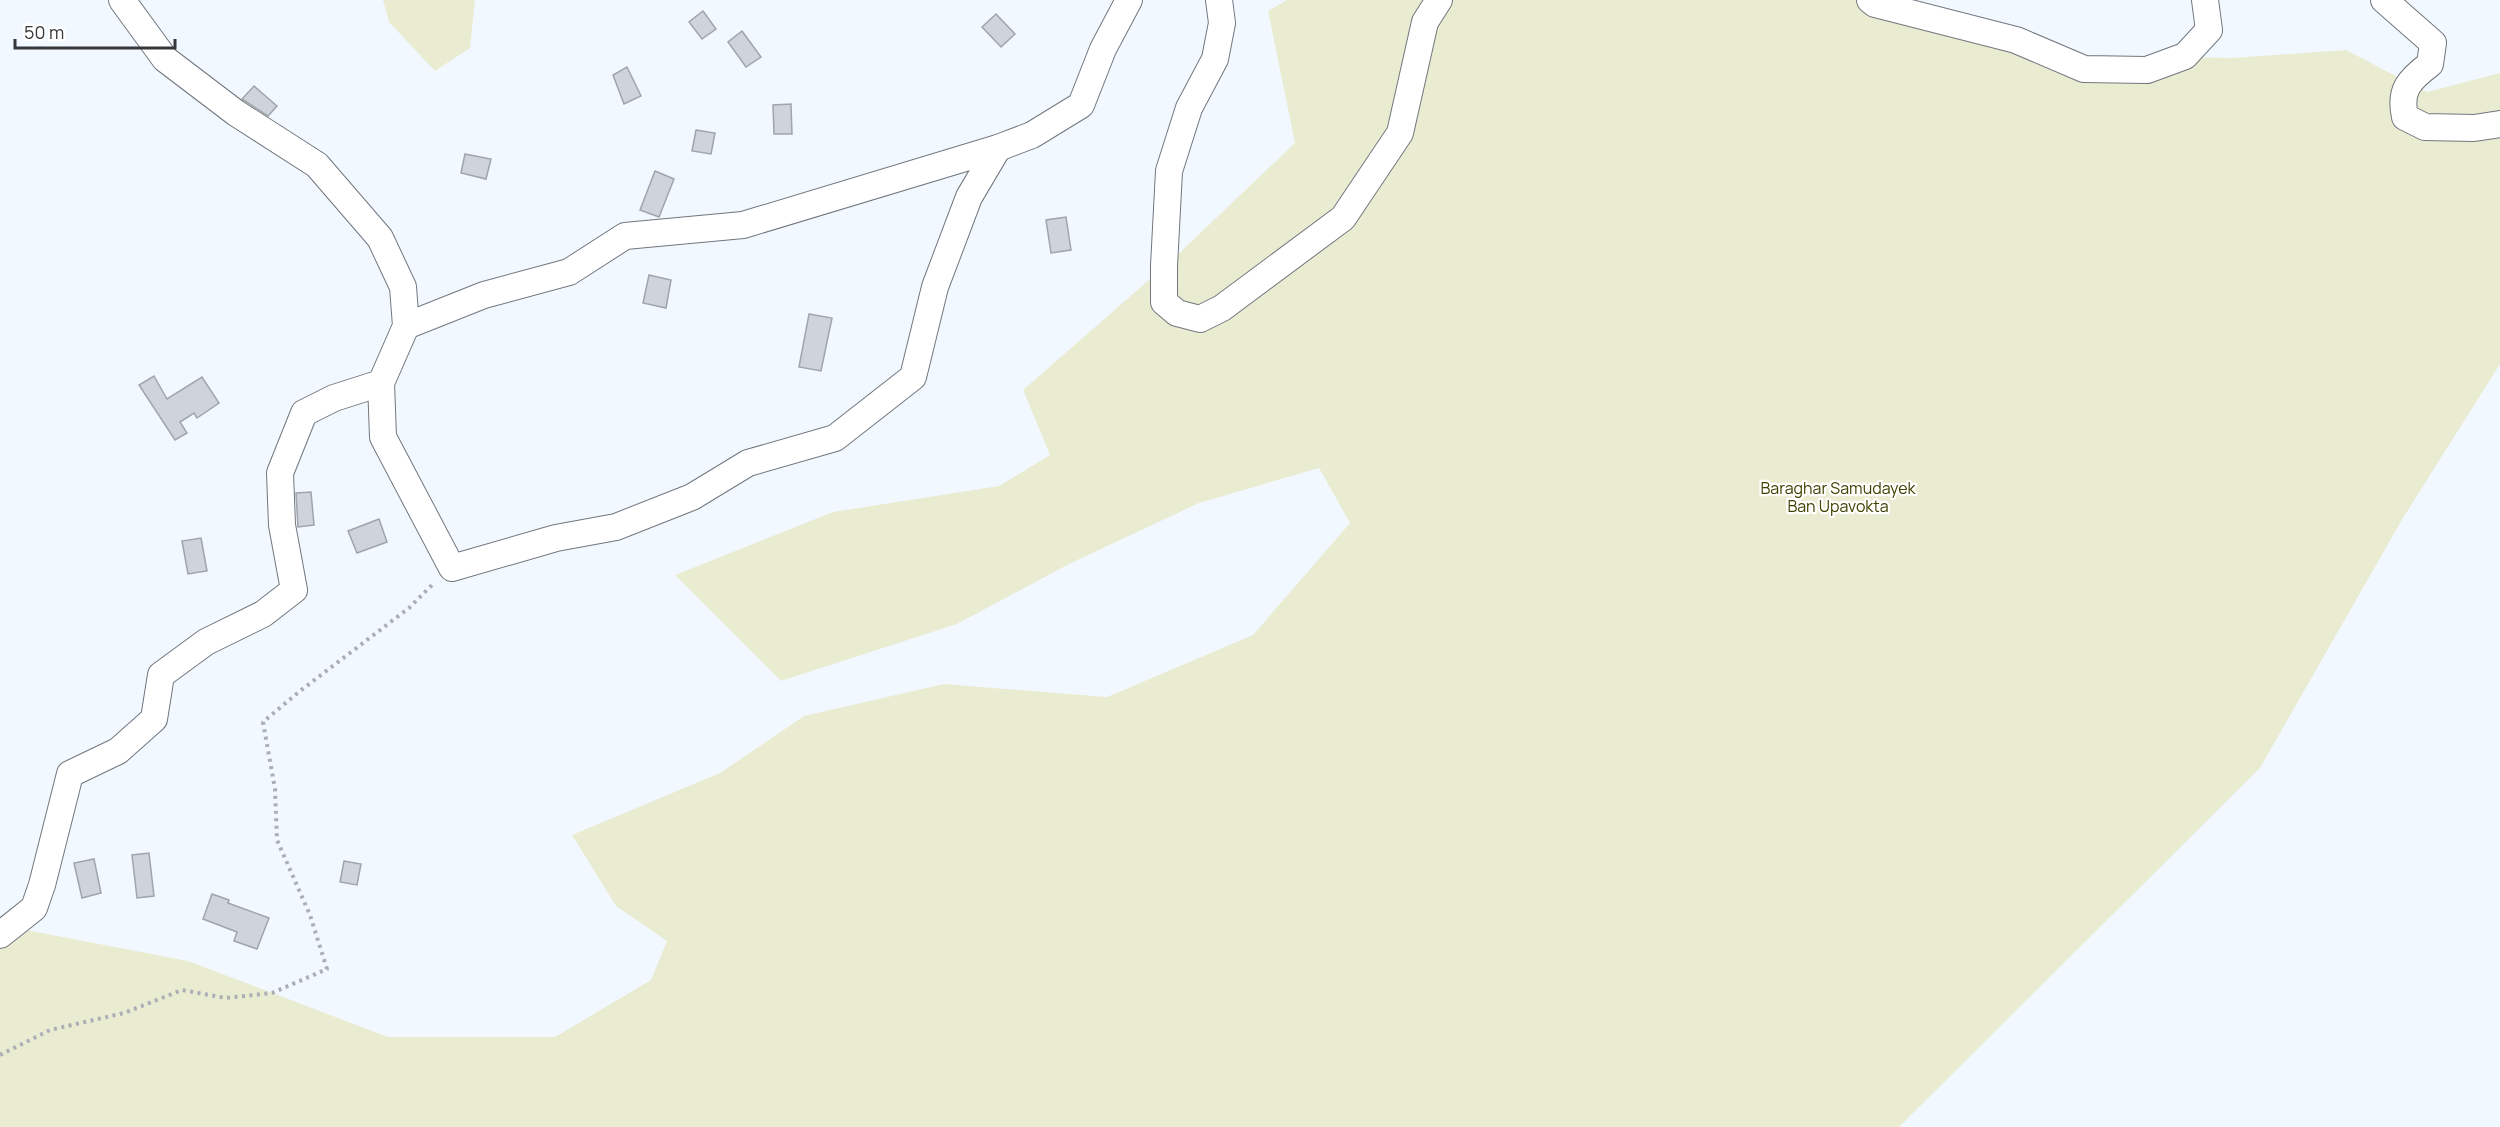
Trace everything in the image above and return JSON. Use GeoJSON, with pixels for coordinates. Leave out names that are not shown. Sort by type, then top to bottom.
{"type":"FeatureCollection","features":[{"type":"Feature","properties":{"kind":"street"},"geometry":{"type":"LineString","coordinates":[[122,0],[165,59],[236,113],[317,165],[380,238],[402,287],[406,326],[381,383],[383,438],[452,568],[556,538],[616,527],[692,497],[748,463],[835,438],[913,377],[935,287],[969,197],[998,148]]}},
{"type":"Feature","properties":{"kind":"street"},"geometry":{"type":"LineString","coordinates":[[406,326],[484,295],[569,272],[625,236],[743,225],[998,148],[1032,135],[1082,105],[1103,49],[1129,0]]}},
{"type":"Feature","properties":{"kind":"street"},"geometry":{"type":"LineString","coordinates":[[1219,0],[1222,23],[1215,58],[1189,108],[1169,171],[1164,302],[1177,313],[1200,319],[1222,308],[1343,218],[1400,133],[1425,22],[1438,0]]}},
{"type":"Feature","properties":{"kind":"street"},"geometry":{"type":"LineString","coordinates":[[1870,0],[1875,4],[2016,40],[2084,69],[2147,70],[2185,56],[2208,30],[2205,0]]}},
{"type":"Feature","properties":{"kind":"street"},"geometry":{"type":"LineString","coordinates":[[2385,0],[2433,42],[2430,64],[2415,75],[2403,93],[2402,105],[2405,117],[2425,127],[2474,128],[2500,124]]}},
{"type":"Feature","properties":{"kind":"street"},"geometry":{"type":"LineString","coordinates":[[0,935],[34,908],[70,774],[118,751],[154,719],[160,675],[206,642],[263,614],[294,590],[282,525],[280,473],[304,413],[334,398],[381,383]]}},
{"type":"Feature","properties":{"kind":"path"},"geometry":{"type":"LineString","coordinates":[[0,1054],[50,1030],[124,1014],[182,990],[226,998],[272,993],[327,969],[310,915],[277,840],[275,789],[263,722],[409,608],[452,568]]}},
{"type":"Feature","properties":{"kind":"green space"},"geometry":{"type":"Polygon","coordinates":[[[383,0],[475,0],[470,48],[435,71],[389,22],[383,0]]]}},
{"type":"Feature","properties":{"kind":"green space","name":"Baraghar Samudayek Ban Upavokta"},"geometry":{"type":"Polygon","coordinates":[[[1287,0],[1873,0],[2069,55],[2233,58],[2346,50],[2427,92],[2500,73],[2500,364],[2403,518],[2260,768],[1899,1127],[0,1127],[0,925],[188,961],[388,1037],[555,1037],[651,980],[667,941],[616,906],[572,835],[720,773],[804,716],[944,684],[1107,697],[1253,635],[1350,523],[1319,468],[1199,503],[1069,564],[957,624],[781,681],[675,575],[833,512],[999,486],[1050,455],[1023,390],[1173,259],[1295,143],[1268,11],[1287,0]]]}},
{"type":"Feature","properties":{"kind":"building"},"geometry":{"type":"Polygon","coordinates":[[[703,11],[716,29],[702,39],[689,22],[703,11]]]}},
{"type":"Feature","properties":{"kind":"building"},"geometry":{"type":"Polygon","coordinates":[[[996,14],[1015,34],[1001,47],[982,27],[996,14]]]}},
{"type":"Feature","properties":{"kind":"building"},"geometry":{"type":"Polygon","coordinates":[[[742,31],[761,57],[746,67],[728,42],[742,31]]]}},
{"type":"Feature","properties":{"kind":"building"},"geometry":{"type":"Polygon","coordinates":[[[627,67],[641,96],[624,104],[613,75],[627,67]]]}},
{"type":"Feature","properties":{"kind":"building"},"geometry":{"type":"Polygon","coordinates":[[[254,86],[277,106],[268,116],[242,99],[254,86]]]}},
{"type":"Feature","properties":{"kind":"building"},"geometry":{"type":"Polygon","coordinates":[[[791,104],[792,134],[774,134],[773,105],[791,104]]]}},
{"type":"Feature","properties":{"kind":"building"},"geometry":{"type":"Polygon","coordinates":[[[696,130],[715,133],[711,154],[692,151],[696,130]]]}},
{"type":"Feature","properties":{"kind":"building"},"geometry":{"type":"Polygon","coordinates":[[[465,154],[491,159],[486,179],[461,173],[465,154]]]}},
{"type":"Feature","properties":{"kind":"building"},"geometry":{"type":"Polygon","coordinates":[[[655,171],[674,179],[659,217],[640,210],[655,171]]]}},
{"type":"Feature","properties":{"kind":"building"},"geometry":{"type":"Polygon","coordinates":[[[1066,217],[1071,250],[1051,253],[1046,220],[1066,217]]]}},
{"type":"Feature","properties":{"kind":"building"},"geometry":{"type":"Polygon","coordinates":[[[649,275],[671,280],[666,308],[643,303],[649,275]]]}},
{"type":"Feature","properties":{"kind":"building"},"geometry":{"type":"Polygon","coordinates":[[[809,314],[832,318],[821,371],[799,367],[809,314]]]}},
{"type":"Feature","properties":{"kind":"building"},"geometry":{"type":"Polygon","coordinates":[[[154,376],[167,399],[202,377],[219,403],[197,418],[194,413],[180,422],[187,433],[175,440],[139,385],[154,376]]]}},
{"type":"Feature","properties":{"kind":"building"},"geometry":{"type":"Polygon","coordinates":[[[311,492],[314,525],[298,527],[296,493],[311,492]]]}},
{"type":"Feature","properties":{"kind":"building"},"geometry":{"type":"Polygon","coordinates":[[[379,519],[387,542],[357,553],[348,531],[379,519]]]}},
{"type":"Feature","properties":{"kind":"building"},"geometry":{"type":"Polygon","coordinates":[[[201,538],[207,571],[188,574],[182,541],[201,538]]]}},
{"type":"Feature","properties":{"kind":"building"},"geometry":{"type":"Polygon","coordinates":[[[149,853],[154,896],[137,898],[132,855],[149,853]]]}},
{"type":"Feature","properties":{"kind":"building"},"geometry":{"type":"Polygon","coordinates":[[[94,859],[101,893],[82,898],[74,863],[94,859]]]}},
{"type":"Feature","properties":{"kind":"building"},"geometry":{"type":"Polygon","coordinates":[[[344,861],[361,864],[357,885],[340,882],[344,861]]]}},
{"type":"Feature","properties":{"kind":"building"},"geometry":{"type":"Polygon","coordinates":[[[212,894],[229,900],[228,903],[269,918],[257,949],[234,941],[237,932],[203,919],[212,894]]]}}]}
